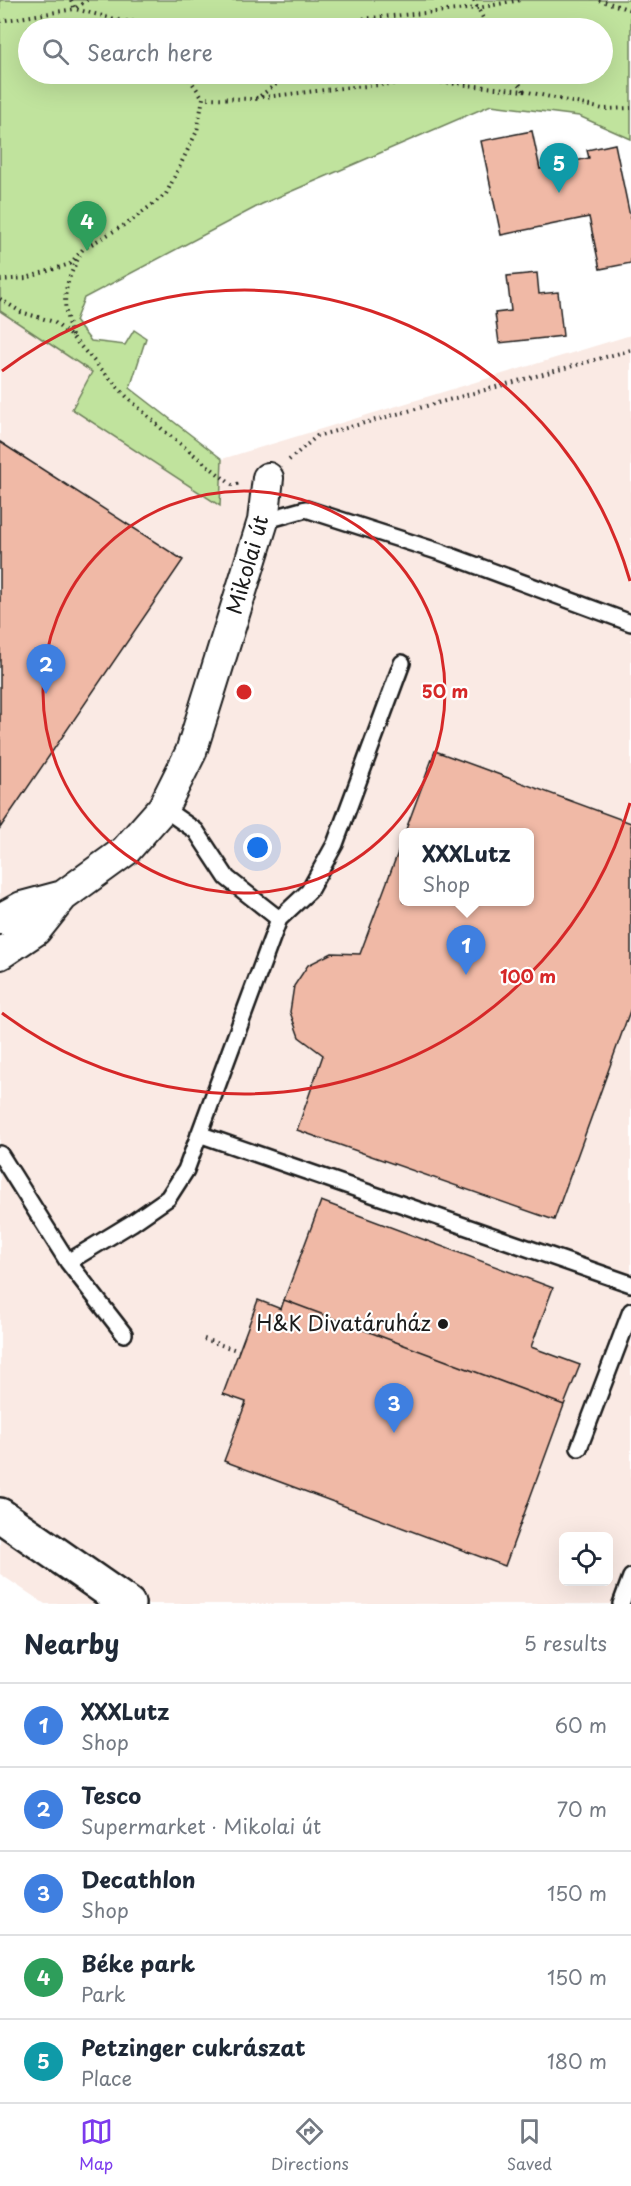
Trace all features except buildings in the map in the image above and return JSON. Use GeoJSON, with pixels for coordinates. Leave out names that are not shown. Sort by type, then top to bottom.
{"type":"FeatureCollection","features":[{"type":"Feature","properties":{"kind":"main road"},"geometry":{"type":"LineString","coordinates":[[0,1515],[129,1604]]}},
{"type":"Feature","properties":{"kind":"street","name":"Mikolai út"},"geometry":{"type":"LineString","coordinates":[[0,954],[36,930],[63,896],[125,851],[163,808],[191,752],[263,521],[268,478]]}},
{"type":"Feature","properties":{"kind":"street"},"geometry":{"type":"LineString","coordinates":[[0,919],[22,907],[63,896]]}},
{"type":"Feature","properties":{"kind":"lane"},"geometry":{"type":"LineString","coordinates":[[263,521],[306,509],[440,552],[631,623]]}},
{"type":"Feature","properties":{"kind":"lane"},"geometry":{"type":"LineString","coordinates":[[68,1262],[132,1224],[168,1198],[186,1170],[279,919],[309,891],[335,844],[402,663]]}},
{"type":"Feature","properties":{"kind":"lane"},"geometry":{"type":"LineString","coordinates":[[163,808],[196,831],[227,878],[279,919]]}},
{"type":"Feature","properties":{"kind":"lane"},"geometry":{"type":"LineString","coordinates":[[199,1134],[631,1284]]}},
{"type":"Feature","properties":{"kind":"lane"},"geometry":{"type":"LineString","coordinates":[[0,1154],[68,1262],[124,1334]]}},
{"type":"Feature","properties":{"kind":"lane"},"geometry":{"type":"LineString","coordinates":[[579,1448],[631,1311]]}},
{"type":"Feature","properties":{"kind":"lane"},"geometry":{"type":"LineString","coordinates":[[621,1604],[631,1577]]}},
{"type":"Feature","properties":{"kind":"path"},"geometry":{"type":"LineString","coordinates":[[71,0],[75,9]]}},
{"type":"Feature","properties":{"kind":"path"},"geometry":{"type":"LineString","coordinates":[[75,9],[87,0]]}},
{"type":"Feature","properties":{"kind":"path"},"geometry":{"type":"LineString","coordinates":[[474,0],[483,18]]}},
{"type":"Feature","properties":{"kind":"path"},"geometry":{"type":"LineString","coordinates":[[371,18],[478,8],[520,0]]}},
{"type":"Feature","properties":{"kind":"path"},"geometry":{"type":"LineString","coordinates":[[599,0],[631,10]]}},
{"type":"Feature","properties":{"kind":"path"},"geometry":{"type":"LineString","coordinates":[[19,18],[75,9],[111,18]]}},
{"type":"Feature","properties":{"kind":"path"},"geometry":{"type":"LineString","coordinates":[[0,21],[18,18]]}},
{"type":"Feature","properties":{"kind":"path"},"geometry":{"type":"LineString","coordinates":[[0,280],[26,278],[70,264],[83,249],[131,222],[166,194],[197,131],[203,98],[193,84]]}},
{"type":"Feature","properties":{"kind":"path"},"geometry":{"type":"LineString","coordinates":[[256,99],[276,84]]}},
{"type":"Feature","properties":{"kind":"path"},"geometry":{"type":"LineString","coordinates":[[203,98],[256,99],[391,84]]}},
{"type":"Feature","properties":{"kind":"path"},"geometry":{"type":"LineString","coordinates":[[457,84],[524,91],[603,110],[631,108]]}},
{"type":"Feature","properties":{"kind":"path"},"geometry":{"type":"LineString","coordinates":[[519,84],[524,91]]}},
{"type":"Feature","properties":{"kind":"path"},"geometry":{"type":"LineString","coordinates":[[73,338],[64,303],[68,280],[83,249]]}},
{"type":"Feature","properties":{"kind":"path"},"geometry":{"type":"LineString","coordinates":[[0,299],[21,312],[54,322],[73,338],[126,396],[163,430],[232,485],[268,478],[317,436],[631,350]]}},
{"type":"Feature","properties":{"kind":"path"},"geometry":{"type":"LineString","coordinates":[[204,1339],[239,1351]]}},
{"type":"Feature","properties":{"kind":"shaded area"},"geometry":{"type":"Polygon","coordinates":[[[0,311],[92,372],[73,409],[220,505],[222,459],[631,335],[631,1604],[45,1604],[0,1574],[0,311]]]}},
{"type":"Feature","properties":{"kind":"green space"},"geometry":{"type":"Polygon","coordinates":[[[0,0],[631,0],[631,139],[579,116],[491,105],[262,204],[84,298],[75,321],[91,341],[125,345],[134,330],[146,338],[130,388],[222,459],[220,506],[72,409],[92,372],[0,311],[0,0]]]}},
{"type":"Feature","properties":{"kind":"place","name":"Petzinger cukrászat"},"geometry":{"type":"Point","coordinates":[559,193]}},
{"type":"Feature","properties":{"kind":"place","name":"Béke park"},"geometry":{"type":"Point","coordinates":[87,251]}},
{"type":"Feature","properties":{"kind":"place","name":"Tesco"},"geometry":{"type":"Point","coordinates":[46,694]}},
{"type":"Feature","properties":{"kind":"place","name":"XXXLutz"},"geometry":{"type":"Point","coordinates":[466,975]}},
{"type":"Feature","properties":{"kind":"place","name":"H&K Divatáruház"},"geometry":{"type":"Point","coordinates":[443,1324]}},
{"type":"Feature","properties":{"kind":"place","name":"Decathlon"},"geometry":{"type":"Point","coordinates":[394,1433]}}]}
